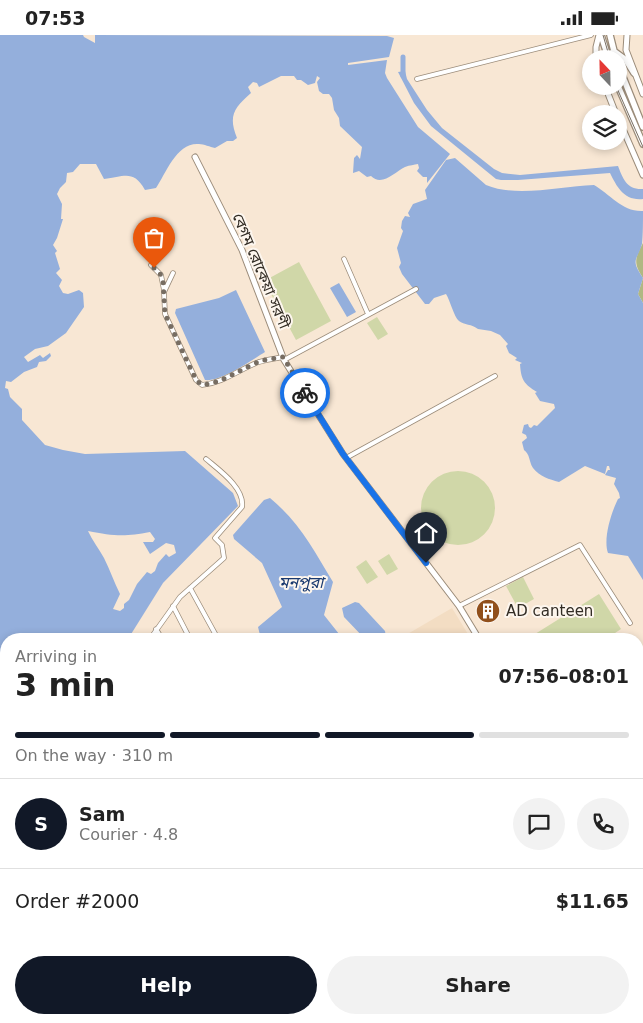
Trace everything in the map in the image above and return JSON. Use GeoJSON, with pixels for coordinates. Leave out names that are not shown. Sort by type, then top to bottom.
{"type":"FeatureCollection","features":[{"type":"Feature","properties":{"kind":"main road"},"geometry":{"type":"LineString","coordinates":[[604,35],[613,50]]}},
{"type":"Feature","properties":{"kind":"main road"},"geometry":{"type":"LineString","coordinates":[[604,35],[605,50]]}},
{"type":"Feature","properties":{"kind":"main road"},"geometry":{"type":"LineString","coordinates":[[628,64],[634,73]]}},
{"type":"Feature","properties":{"kind":"main road"},"geometry":{"type":"LineString","coordinates":[[628,90],[643,127]]}},
{"type":"Feature","properties":{"kind":"main road"},"geometry":{"type":"LineString","coordinates":[[622,95],[643,144]]}},
{"type":"Feature","properties":{"kind":"street"},"geometry":{"type":"LineString","coordinates":[[417,79],[591,35]]}},
{"type":"Feature","properties":{"kind":"street"},"geometry":{"type":"LineString","coordinates":[[596,50],[604,35]]}},
{"type":"Feature","properties":{"kind":"street"},"geometry":{"type":"LineString","coordinates":[[627,35],[626,50],[643,94]]}},
{"type":"Feature","properties":{"kind":"street"},"geometry":{"type":"LineString","coordinates":[[627,138],[643,175]]}},
{"type":"Feature","properties":{"kind":"street","name":"বেগম রোকেয়া সরণী"},"geometry":{"type":"LineString","coordinates":[[195,157],[242,249],[283,358],[346,457],[459,606],[475,633]]}},
{"type":"Feature","properties":{"kind":"street"},"geometry":{"type":"LineString","coordinates":[[344,259],[368,314]]}},
{"type":"Feature","properties":{"kind":"street"},"geometry":{"type":"LineString","coordinates":[[151,265],[161,275],[165,314],[196,380],[202,385],[210,385],[227,379],[258,362],[283,358],[416,289]]}},
{"type":"Feature","properties":{"kind":"street"},"geometry":{"type":"LineString","coordinates":[[164,292],[173,273]]}},
{"type":"Feature","properties":{"kind":"street"},"geometry":{"type":"LineString","coordinates":[[346,457],[496,376]]}},
{"type":"Feature","properties":{"kind":"street"},"geometry":{"type":"LineString","coordinates":[[154,633],[172,606],[224,558],[222,545],[215,538],[242,507],[242,498],[235,487],[206,459]]}},
{"type":"Feature","properties":{"kind":"street"},"geometry":{"type":"LineString","coordinates":[[459,606],[580,545],[630,623]]}},
{"type":"Feature","properties":{"kind":"street"},"geometry":{"type":"LineString","coordinates":[[190,588],[215,633]]}},
{"type":"Feature","properties":{"kind":"street"},"geometry":{"type":"LineString","coordinates":[[172,606],[187,633]]}},
{"type":"Feature","properties":{"kind":"street"},"geometry":{"type":"LineString","coordinates":[[156,629],[158,633]]}},
{"type":"Feature","properties":{"kind":"shaded area"},"geometry":{"type":"Polygon","coordinates":[[[452,608],[467,633],[409,633],[452,608]]]}},
{"type":"Feature","properties":{"kind":"green space"},"geometry":{"type":"Polygon","coordinates":[[[643,243],[643,278],[636,261],[643,243]]]}},
{"type":"Feature","properties":{"kind":"green space"},"geometry":{"type":"Polygon","coordinates":[[[299,262],[331,321],[296,340],[264,281],[299,262]]]}},
{"type":"Feature","properties":{"kind":"green space"},"geometry":{"type":"Polygon","coordinates":[[[643,278],[643,303],[638,294],[643,278]]]}},
{"type":"Feature","properties":{"kind":"green space"},"geometry":{"type":"Polygon","coordinates":[[[377,317],[388,334],[378,340],[367,323],[377,317]]]}},
{"type":"Feature","properties":{"kind":"green space"},"geometry":{"type":"Polygon","coordinates":[[[458,471],[472,474],[484,482],[492,494],[495,508],[492,522],[484,534],[472,542],[458,545],[444,542],[432,534],[424,522],[421,508],[424,494],[432,482],[444,474],[458,471]]]}},
{"type":"Feature","properties":{"kind":"green space"},"geometry":{"type":"Polygon","coordinates":[[[389,554],[398,569],[387,575],[378,561],[389,554]]]}},
{"type":"Feature","properties":{"kind":"green space"},"geometry":{"type":"Polygon","coordinates":[[[366,560],[378,577],[367,584],[356,567],[366,560]]]}},
{"type":"Feature","properties":{"kind":"green space"},"geometry":{"type":"Polygon","coordinates":[[[523,577],[534,599],[518,608],[506,586],[523,577]]]}},
{"type":"Feature","properties":{"kind":"green space"},"geometry":{"type":"Polygon","coordinates":[[[599,594],[621,629],[615,633],[537,633],[599,594]]]}},
{"type":"Feature","properties":{"kind":"water"},"geometry":{"type":"Polygon","coordinates":[[[0,35],[83,35],[95,43],[95,35],[387,36],[394,38],[389,57],[348,63],[348,65],[387,60],[385,73],[387,78],[418,127],[450,154],[427,183],[427,177],[423,177],[417,171],[419,168],[418,164],[405,167],[380,180],[371,176],[367,177],[359,171],[353,173],[354,158],[357,155],[360,159],[362,147],[340,126],[332,98],[329,94],[323,94],[319,91],[317,82],[320,78],[317,76],[315,83],[308,85],[301,80],[297,80],[294,76],[281,76],[259,87],[257,83],[253,82],[248,87],[251,93],[240,103],[234,113],[233,124],[237,138],[215,148],[199,144],[184,148],[173,160],[156,188],[145,190],[141,183],[128,176],[104,179],[96,164],[80,164],[73,172],[67,173],[66,182],[57,194],[62,204],[61,219],[63,219],[53,245],[57,251],[55,253],[60,269],[56,273],[62,280],[59,286],[63,293],[68,294],[79,290],[83,293],[84,307],[66,333],[48,346],[35,349],[24,357],[28,362],[40,355],[43,358],[50,353],[51,356],[46,361],[39,362],[37,367],[24,372],[11,382],[6,381],[5,388],[8,389],[10,397],[22,409],[22,420],[45,445],[85,454],[185,451],[233,493],[238,506],[163,583],[132,633],[0,633],[0,35]],[[88,531],[104,558],[120,594],[113,609],[120,611],[124,608],[124,604],[129,600],[137,584],[147,572],[151,574],[155,571],[158,563],[166,554],[169,557],[176,553],[174,545],[166,543],[150,554],[143,542],[153,542],[155,539],[150,532],[133,535],[112,535],[88,531]]]}},
{"type":"Feature","properties":{"kind":"water"},"geometry":{"type":"Polygon","coordinates":[[[405,71],[407,79],[427,110],[442,128],[494,169],[502,173],[520,175],[618,166],[629,186],[643,189],[643,199],[631,198],[622,192],[610,173],[518,180],[496,179],[431,126],[414,103],[398,72],[405,71]]]}},
{"type":"Feature","properties":{"kind":"water"},"geometry":{"type":"Polygon","coordinates":[[[455,158],[486,185],[498,189],[525,191],[594,185],[622,206],[636,211],[643,211],[642,244],[636,263],[643,278],[638,294],[643,303],[643,580],[628,556],[608,553],[606,541],[608,526],[615,505],[620,498],[614,484],[616,478],[605,475],[610,470],[609,466],[607,466],[605,474],[585,466],[559,482],[539,474],[532,466],[524,450],[522,442],[527,438],[522,433],[524,425],[528,424],[531,428],[534,425],[537,426],[555,408],[554,404],[540,401],[535,393],[537,392],[526,384],[521,374],[520,364],[522,363],[515,360],[517,358],[509,353],[506,346],[508,344],[500,335],[459,321],[446,294],[434,298],[429,304],[425,304],[402,274],[399,267],[401,263],[397,248],[403,231],[401,228],[402,221],[405,216],[410,217],[408,213],[413,204],[427,199],[425,190],[446,160],[455,158]]]}},
{"type":"Feature","properties":{"kind":"water"},"geometry":{"type":"Polygon","coordinates":[[[339,283],[356,312],[347,317],[330,288],[339,283]]]}},
{"type":"Feature","properties":{"kind":"water"},"geometry":{"type":"Polygon","coordinates":[[[236,290],[265,352],[219,378],[205,380],[175,313],[176,309],[219,298],[236,290]]]}},
{"type":"Feature","properties":{"kind":"water","name":"মনপুরা"},"geometry":{"type":"Polygon","coordinates":[[[270,498],[290,517],[333,582],[324,615],[338,633],[260,633],[258,627],[282,607],[262,563],[234,539],[233,535],[264,500],[270,498]]]}},
{"type":"Feature","properties":{"kind":"water"},"geometry":{"type":"Polygon","coordinates":[[[355,602],[359,603],[385,633],[359,633],[344,617],[342,608],[355,602]]]}},
{"type":"Feature","properties":{"kind":"waterway"},"geometry":{"type":"LineString","coordinates":[[403,57],[403,76]]}},
{"type":"Feature","properties":{"kind":"railway"},"geometry":{"type":"LineString","coordinates":[[603,35],[607,50]]}},
{"type":"Feature","properties":{"kind":"railway"},"geometry":{"type":"LineString","coordinates":[[620,95],[643,147]]}},
{"type":"Feature","properties":{"kind":"way so far"},"geometry":{"type":"LineString","coordinates":[[154,268],[161,275],[163,281],[165,314],[196,380],[202,385],[210,385],[227,379],[258,362],[283,357],[305,393]]}},
{"type":"Feature","properties":{"kind":"place","name":"AD canteen"},"geometry":{"type":"Point","coordinates":[488,611]}},
{"type":"Feature","properties":{"kind":"route"},"geometry":{"type":"LineString","coordinates":[[305,393],[343,454],[426,563]]}}]}
